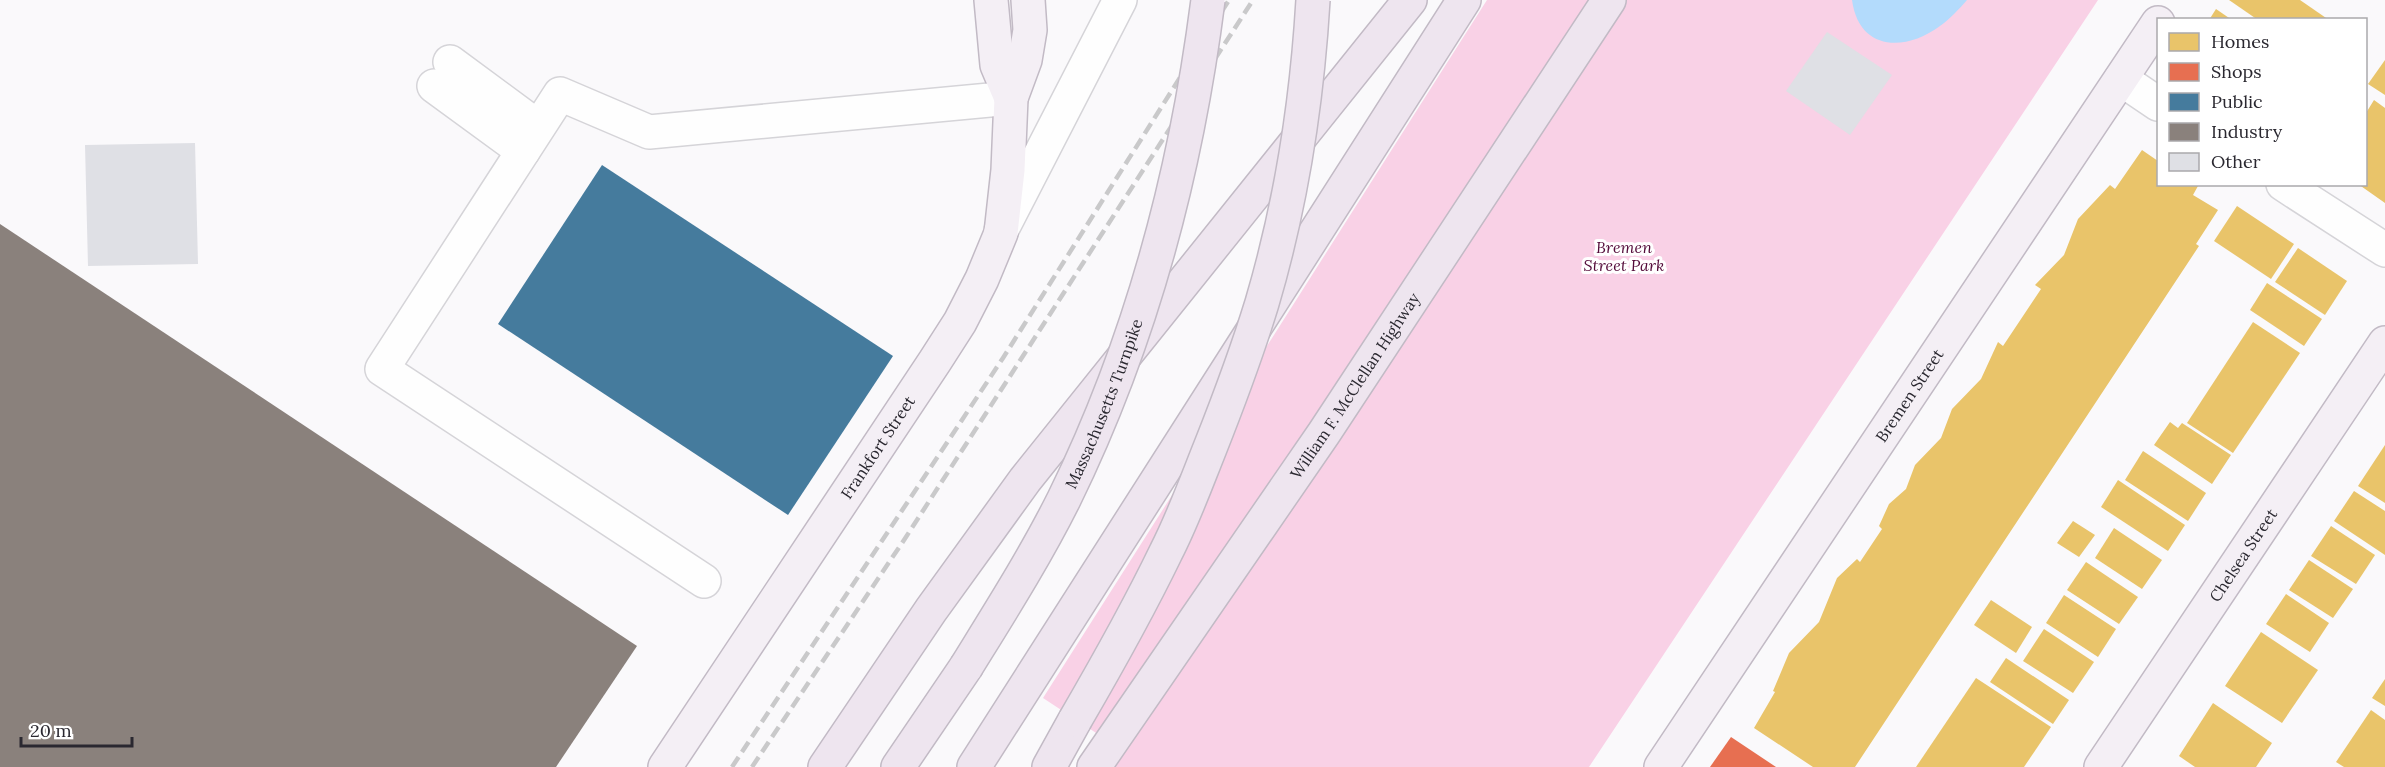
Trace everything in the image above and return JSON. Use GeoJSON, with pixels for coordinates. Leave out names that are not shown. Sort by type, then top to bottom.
{"type":"FeatureCollection","features":[{"type":"Feature","properties":{"kind":"highway","name":"Massachusetts Turnpike"},"geometry":{"type":"LineString","coordinates":[[898,767],[966,667],[1018,584],[1062,501],[1091,438],[1145,296],[1174,194],[1200,64],[1208,0]]}},
{"type":"Feature","properties":{"kind":"highway"},"geometry":{"type":"LineString","coordinates":[[1049,767],[1111,658],[1167,550],[1219,425],[1248,344],[1280,236],[1303,109],[1313,0]]}},
{"type":"Feature","properties":{"kind":"highway"},"geometry":{"type":"LineString","coordinates":[[825,767],[931,610],[1025,480],[1410,0]]}},
{"type":"Feature","properties":{"kind":"highway"},"geometry":{"type":"LineString","coordinates":[[974,767],[1464,0]]}},
{"type":"Feature","properties":{"kind":"highway","name":"William F. McClellan Highway"},"geometry":{"type":"LineString","coordinates":[[1103,755],[1324,434],[1609,0]]}},
{"type":"Feature","properties":{"kind":"main road","name":"Frankfort Street"},"geometry":{"type":"LineString","coordinates":[[991,0],[997,65],[1011,98]]}},
{"type":"Feature","properties":{"kind":"main road","name":"Frankfort Street"},"geometry":{"type":"LineString","coordinates":[[665,767],[960,322],[982,279],[1001,233],[1008,170],[1011,98],[1025,60],[1030,30],[1028,0]]}},
{"type":"Feature","properties":{"kind":"main road","name":"Bremen Street"},"geometry":{"type":"LineString","coordinates":[[2162,18],[2174,0]]}},
{"type":"Feature","properties":{"kind":"main road","name":"Bremen Street"},"geometry":{"type":"LineString","coordinates":[[1661,767],[2157,25]]}},
{"type":"Feature","properties":{"kind":"main road","name":"Chelsea Street"},"geometry":{"type":"LineString","coordinates":[[2101,767],[2385,343]]}},
{"type":"Feature","properties":{"kind":"street"},"geometry":{"type":"LineString","coordinates":[[1001,233],[1120,0]]}},
{"type":"Feature","properties":{"kind":"street"},"geometry":{"type":"LineString","coordinates":[[442,74],[531,139]]}},
{"type":"Feature","properties":{"kind":"street"},"geometry":{"type":"LineString","coordinates":[[2121,79],[2157,103]]}},
{"type":"Feature","properties":{"kind":"street"},"geometry":{"type":"LineString","coordinates":[[704,581],[382,369],[560,94],[649,132],[1011,98]]}},
{"type":"Feature","properties":{"kind":"street"},"geometry":{"type":"LineString","coordinates":[[2286,186],[2385,250]]}},
{"type":"Feature","properties":{"kind":"green space","name":"Bremen Street Park"},"geometry":{"type":"Polygon","coordinates":[[[1487,0],[2098,0],[1589,767],[1112,767],[1122,750],[1043,698],[1487,0]]]}},
{"type":"Feature","properties":{"kind":"water"},"geometry":{"type":"Polygon","coordinates":[[[1852,0],[1967,0],[1940,26],[1912,40],[1899,43],[1885,42],[1864,29],[1856,17],[1852,0]]]}},
{"type":"Feature","properties":{"kind":"building: Homes"},"geometry":{"type":"Polygon","coordinates":[[[2229,0],[2300,0],[2326,18],[2255,18],[2229,0]]]}},
{"type":"Feature","properties":{"kind":"building: Homes"},"geometry":{"type":"Polygon","coordinates":[[[2216,9],[2229,18],[2210,18],[2216,9]]]}},
{"type":"Feature","properties":{"kind":"building: Homes"},"geometry":{"type":"Polygon","coordinates":[[[2385,60],[2385,95],[2368,84],[2385,60]]]}},
{"type":"Feature","properties":{"kind":"building: Homes"},"geometry":{"type":"Polygon","coordinates":[[[2374,100],[2385,108],[2385,203],[2361,186],[2367,186],[2367,111],[2374,100]]]}},
{"type":"Feature","properties":{"kind":"building: Homes"},"geometry":{"type":"Polygon","coordinates":[[[2142,150],[2157,160],[2157,186],[2198,186],[2193,195],[2218,210],[2196,244],[2199,246],[1855,767],[1813,767],[1754,728],[1775,692],[1773,691],[1789,653],[1819,622],[1837,578],[1857,559],[1860,562],[1882,529],[1879,526],[1889,504],[1906,489],[1915,465],[1941,438],[1952,409],[1981,379],[1998,342],[2003,346],[2041,289],[2035,285],[2064,255],[2078,219],[2110,185],[2115,189],[2142,150]]]}},
{"type":"Feature","properties":{"kind":"building: Homes"},"geometry":{"type":"Polygon","coordinates":[[[2237,206],[2294,244],[2271,279],[2214,241],[2237,206]]]}},
{"type":"Feature","properties":{"kind":"building: Homes"},"geometry":{"type":"Polygon","coordinates":[[[2298,248],[2347,281],[2325,315],[2275,282],[2298,248]]]}},
{"type":"Feature","properties":{"kind":"building: Homes"},"geometry":{"type":"Polygon","coordinates":[[[2267,283],[2322,319],[2304,346],[2250,310],[2267,283]]]}},
{"type":"Feature","properties":{"kind":"building: Homes"},"geometry":{"type":"Polygon","coordinates":[[[2253,322],[2300,353],[2233,453],[2187,423],[2253,322]]]}},
{"type":"Feature","properties":{"kind":"building: Homes"},"geometry":{"type":"Polygon","coordinates":[[[2170,422],[2178,428],[2182,423],[2231,455],[2212,484],[2154,445],[2170,422]]]}},
{"type":"Feature","properties":{"kind":"building: Homes"},"geometry":{"type":"Polygon","coordinates":[[[2385,445],[2385,503],[2358,486],[2385,445]]]}},
{"type":"Feature","properties":{"kind":"building: Homes"},"geometry":{"type":"Polygon","coordinates":[[[2143,451],[2206,493],[2188,521],[2125,480],[2143,451]]]}},
{"type":"Feature","properties":{"kind":"building: Homes"},"geometry":{"type":"Polygon","coordinates":[[[2118,480],[2185,525],[2168,551],[2101,507],[2118,480]]]}},
{"type":"Feature","properties":{"kind":"building: Homes"},"geometry":{"type":"Polygon","coordinates":[[[2354,491],[2385,511],[2385,555],[2334,521],[2354,491]]]}},
{"type":"Feature","properties":{"kind":"building: Homes"},"geometry":{"type":"Polygon","coordinates":[[[2073,521],[2095,535],[2079,557],[2057,543],[2073,521]]]}},
{"type":"Feature","properties":{"kind":"building: Homes"},"geometry":{"type":"Polygon","coordinates":[[[2331,526],[2375,555],[2356,584],[2311,556],[2331,526]]]}},
{"type":"Feature","properties":{"kind":"building: Homes"},"geometry":{"type":"Polygon","coordinates":[[[2114,528],[2162,560],[2142,589],[2095,558],[2114,528]]]}},
{"type":"Feature","properties":{"kind":"building: Homes"},"geometry":{"type":"Polygon","coordinates":[[[2309,560],[2353,589],[2333,618],[2289,590],[2309,560]]]}},
{"type":"Feature","properties":{"kind":"building: Homes"},"geometry":{"type":"Polygon","coordinates":[[[2086,562],[2138,597],[2119,624],[2067,590],[2086,562]]]}},
{"type":"Feature","properties":{"kind":"building: Homes"},"geometry":{"type":"Polygon","coordinates":[[[2286,594],[2329,623],[2310,652],[2266,624],[2286,594]]]}},
{"type":"Feature","properties":{"kind":"building: Homes"},"geometry":{"type":"Polygon","coordinates":[[[2064,595],[2116,629],[2098,657],[2046,623],[2064,595]]]}},
{"type":"Feature","properties":{"kind":"building: Homes"},"geometry":{"type":"Polygon","coordinates":[[[1991,600],[2032,627],[2016,653],[1974,625],[1991,600]]]}},
{"type":"Feature","properties":{"kind":"building: Homes"},"geometry":{"type":"Polygon","coordinates":[[[2044,629],[2094,662],[2073,693],[2023,661],[2044,629]]]}},
{"type":"Feature","properties":{"kind":"building: Homes"},"geometry":{"type":"Polygon","coordinates":[[[2261,632],[2318,670],[2282,723],[2225,686],[2261,632]]]}},
{"type":"Feature","properties":{"kind":"building: Homes"},"geometry":{"type":"Polygon","coordinates":[[[2006,658],[2069,700],[2053,724],[1990,682],[2006,658]]]}},
{"type":"Feature","properties":{"kind":"building: Homes"},"geometry":{"type":"Polygon","coordinates":[[[1976,678],[2051,727],[2024,767],[1916,767],[1976,678]]]}},
{"type":"Feature","properties":{"kind":"building: Homes"},"geometry":{"type":"Polygon","coordinates":[[[2385,679],[2385,706],[2372,698],[2385,679]]]}},
{"type":"Feature","properties":{"kind":"building: Homes"},"geometry":{"type":"Polygon","coordinates":[[[2213,703],[2272,743],[2256,767],[2195,767],[2179,756],[2213,703]]]}},
{"type":"Feature","properties":{"kind":"building: Homes"},"geometry":{"type":"Polygon","coordinates":[[[2371,710],[2385,720],[2385,767],[2344,767],[2336,762],[2371,710]]]}},
{"type":"Feature","properties":{"kind":"building: Shops"},"geometry":{"type":"Polygon","coordinates":[[[1731,737],[1776,767],[1710,767],[1731,737]]]}},
{"type":"Feature","properties":{"kind":"building: Public"},"geometry":{"type":"Polygon","coordinates":[[[602,165],[893,356],[788,515],[498,324],[602,165]]]}},
{"type":"Feature","properties":{"kind":"building: Industry"},"geometry":{"type":"Polygon","coordinates":[[[0,224],[637,646],[556,767],[0,767],[0,224]]]}},
{"type":"Feature","properties":{"kind":"building: Other"},"geometry":{"type":"Polygon","coordinates":[[[1827,32],[1892,75],[1850,135],[1786,91],[1827,32]]]}},
{"type":"Feature","properties":{"kind":"building: Other"},"geometry":{"type":"Polygon","coordinates":[[[195,143],[198,264],[88,266],[85,145],[195,143]]]}},
{"type":"Feature","properties":{"kind":"railway"},"geometry":{"type":"LineString","coordinates":[[732,767],[1003,358],[1229,0]]}},
{"type":"Feature","properties":{"kind":"railway"},"geometry":{"type":"LineString","coordinates":[[752,767],[906,537],[1253,0]]}}]}
